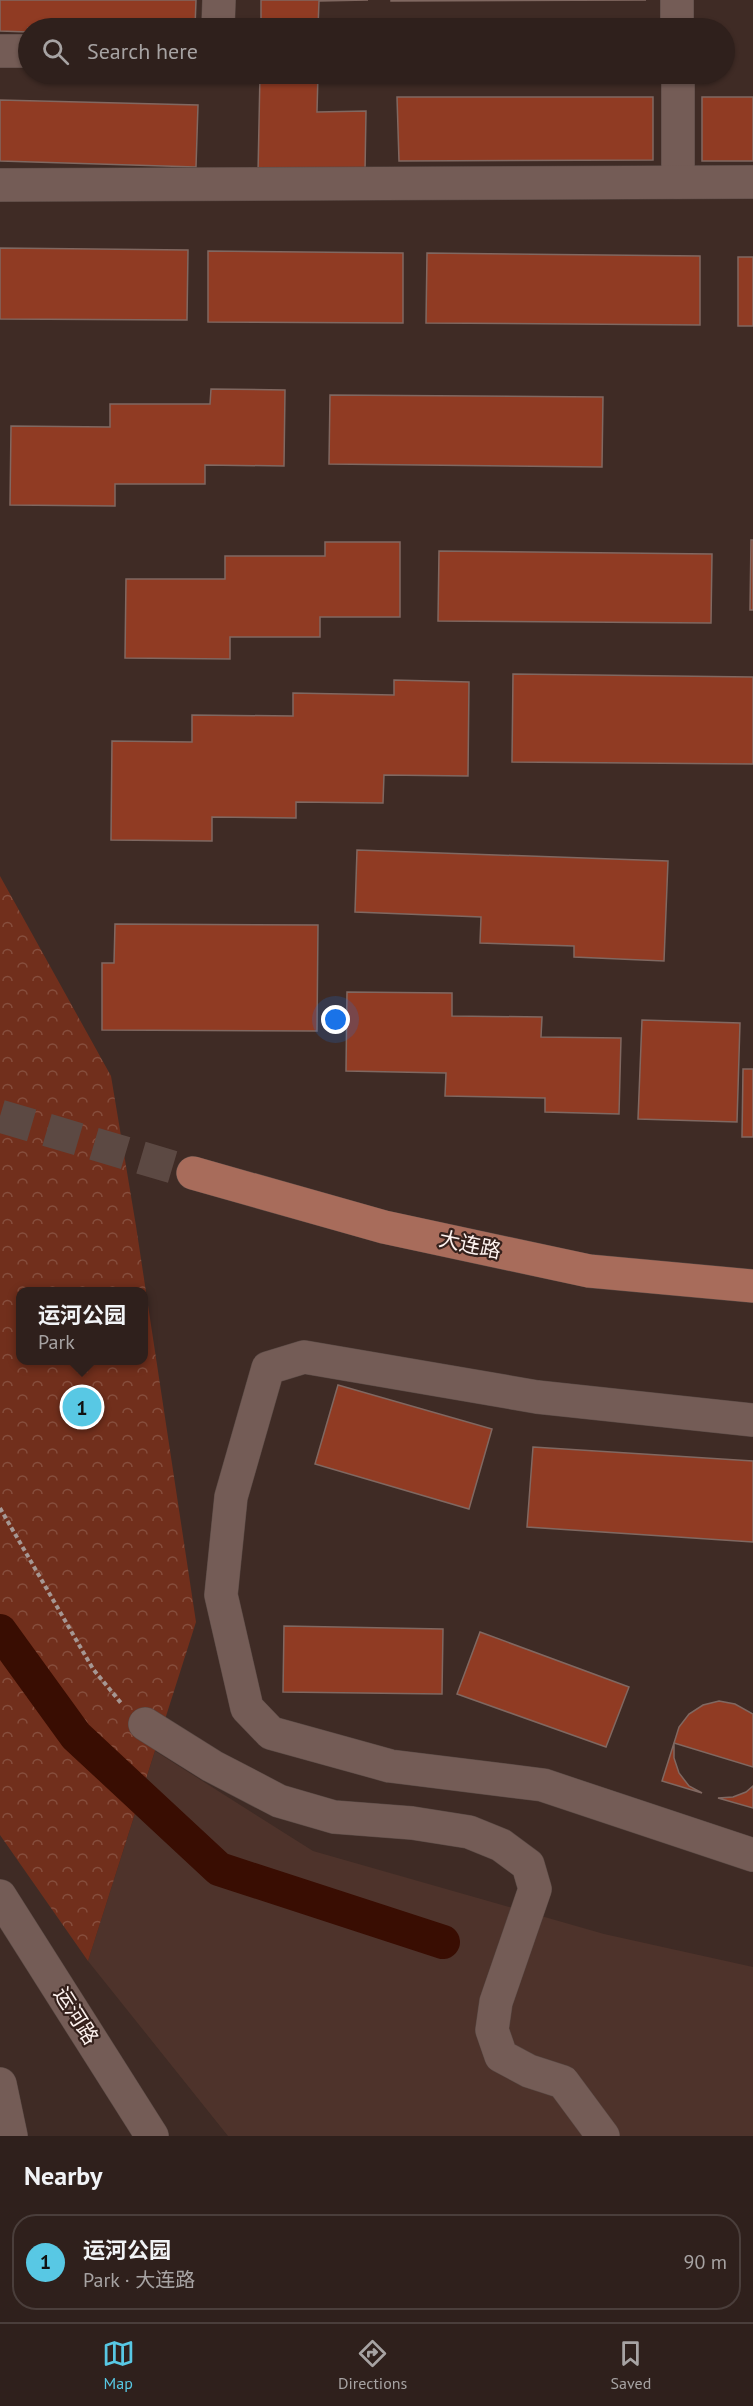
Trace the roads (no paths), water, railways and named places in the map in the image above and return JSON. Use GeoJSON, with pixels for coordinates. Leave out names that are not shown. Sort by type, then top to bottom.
{"type":"FeatureCollection","features":[{"type":"Feature","properties":{"kind":"main road","name":"大连路"},"geometry":{"type":"LineString","coordinates":[[193,1173],[384,1227],[589,1271],[753,1286]]}},
{"type":"Feature","properties":{"kind":"street"},"geometry":{"type":"LineString","coordinates":[[218,18],[219,0]]}},
{"type":"Feature","properties":{"kind":"street"},"geometry":{"type":"LineString","coordinates":[[677,0],[677,18]]}},
{"type":"Feature","properties":{"kind":"street"},"geometry":{"type":"LineString","coordinates":[[0,51],[18,51]]}},
{"type":"Feature","properties":{"kind":"street"},"geometry":{"type":"LineString","coordinates":[[678,84],[678,182]]}},
{"type":"Feature","properties":{"kind":"street"},"geometry":{"type":"LineString","coordinates":[[0,185],[753,182]]}},
{"type":"Feature","properties":{"kind":"street"},"geometry":{"type":"LineString","coordinates":[[753,1420],[537,1398],[304,1356],[268,1368],[231,1497],[221,1595],[247,1708],[271,1732],[390,1766],[543,1785],[753,1856]]}},
{"type":"Feature","properties":{"kind":"street"},"geometry":{"type":"LineString","coordinates":[[145,1724],[212,1766],[279,1801],[334,1817],[412,1823],[470,1832],[501,1845],[528,1865],[536,1889],[496,2002],[492,2030],[501,2056],[529,2071],[563,2082],[603,2136]]}},
{"type":"Feature","properties":{"kind":"street","name":"运河路"},"geometry":{"type":"LineString","coordinates":[[0,1896],[152,2136]]}},
{"type":"Feature","properties":{"kind":"street"},"geometry":{"type":"LineString","coordinates":[[0,2084],[11,2136]]}},
{"type":"Feature","properties":{"kind":"waterway"},"geometry":{"type":"LineString","coordinates":[[0,1631],[76,1736],[219,1869],[443,1942]]}},
{"type":"Feature","properties":{"kind":"tunnel"},"geometry":{"type":"LineString","coordinates":[[0,1116],[193,1173]]}},
{"type":"Feature","properties":{"kind":"place","name":"运河公园"},"geometry":{"type":"Point","coordinates":[82,1407]}}]}
